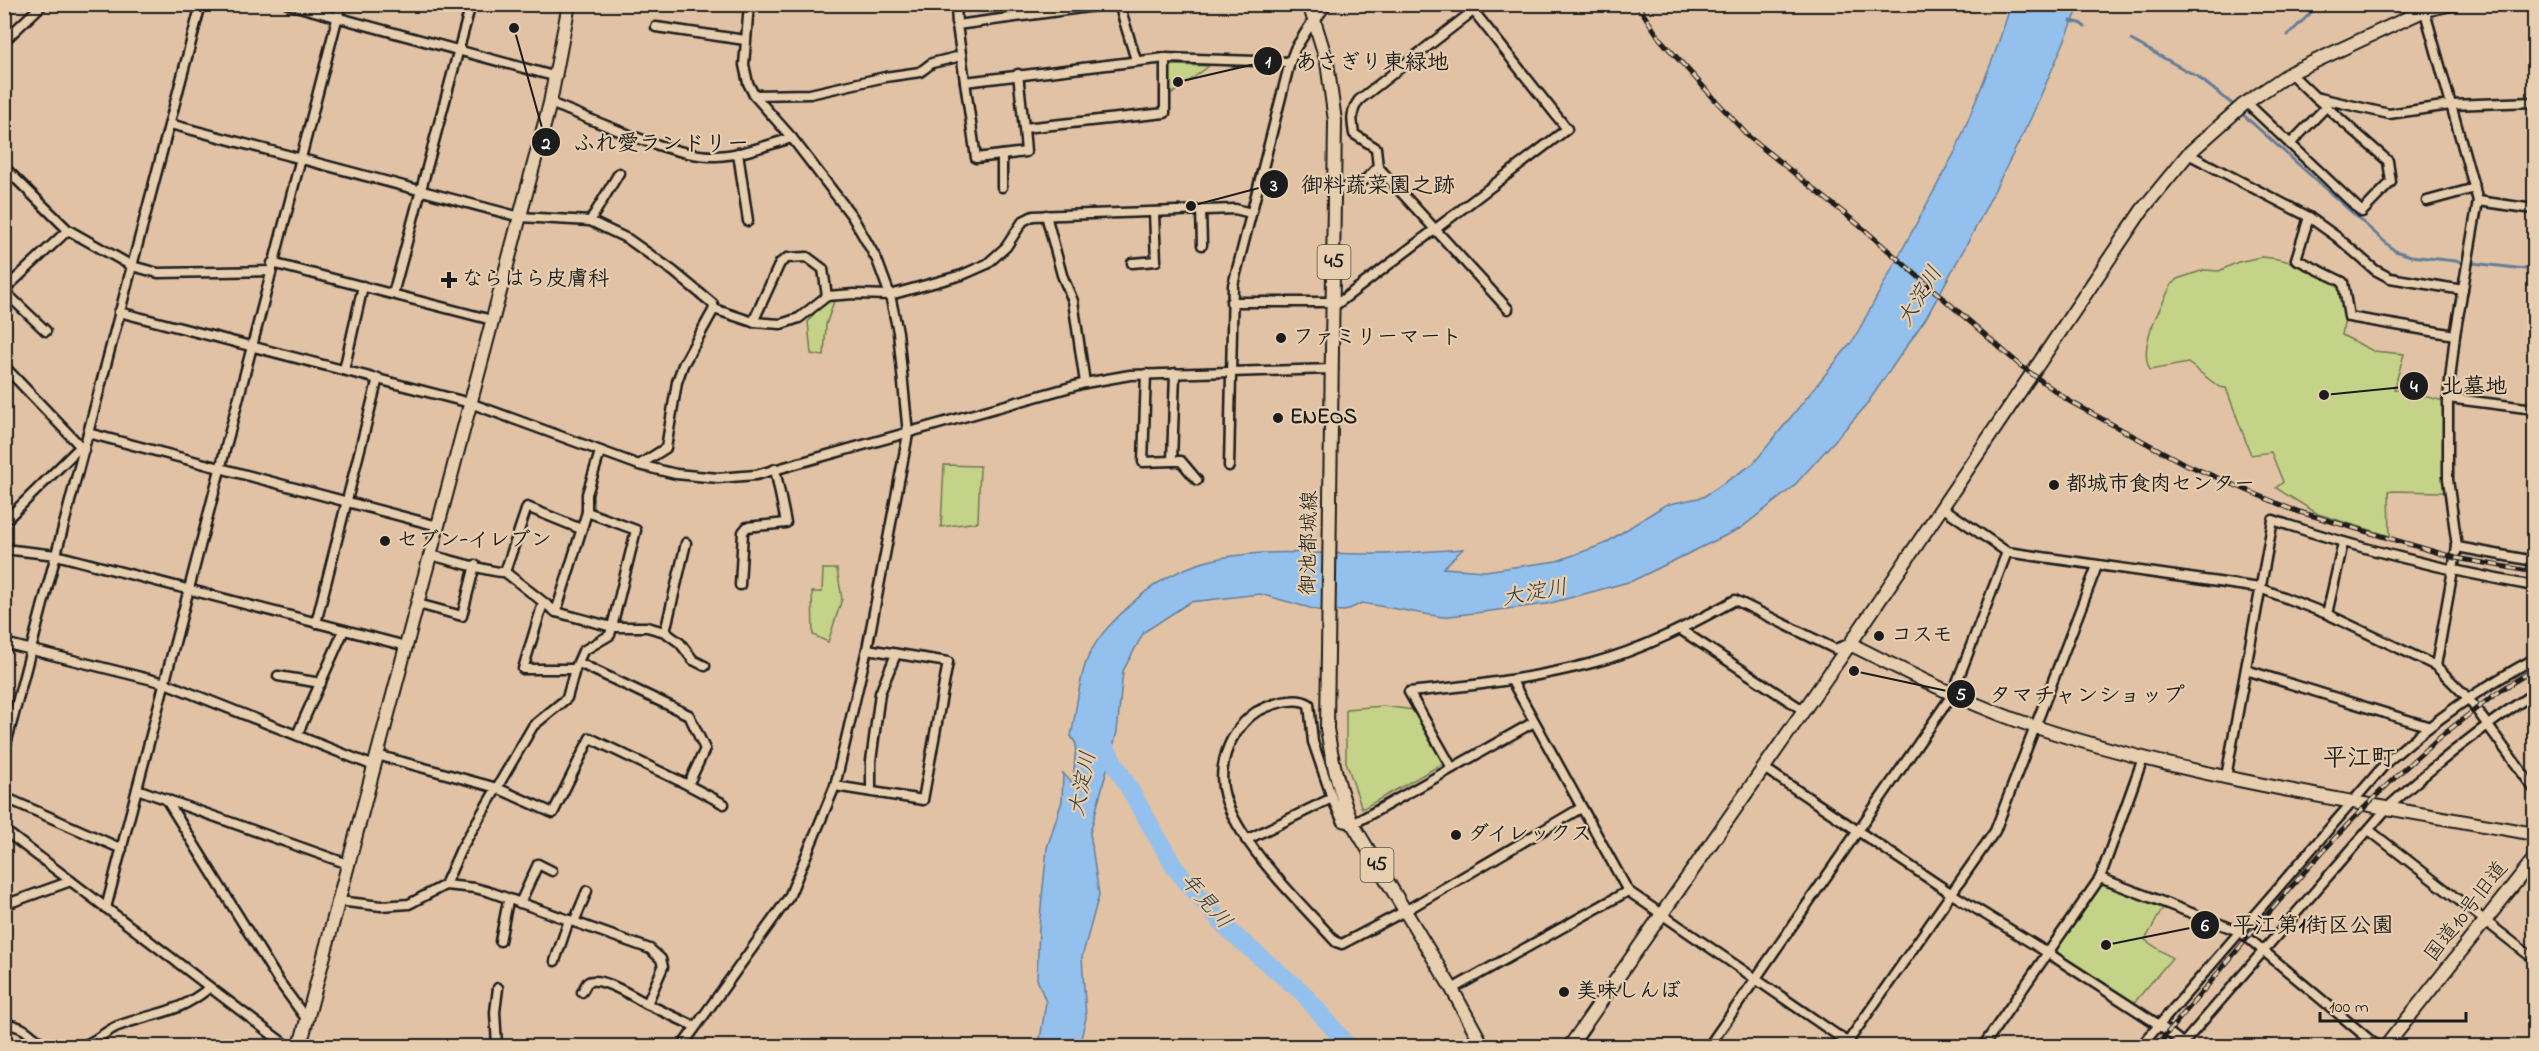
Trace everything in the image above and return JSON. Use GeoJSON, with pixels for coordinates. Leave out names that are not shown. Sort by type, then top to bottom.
{"type":"FeatureCollection","features":[{"type":"Feature","properties":{"kind":"street"},"geometry":{"type":"LineString","coordinates":[[4,41],[42,4]]}},
{"type":"Feature","properties":{"kind":"street"},"geometry":{"type":"LineString","coordinates":[[4,752],[82,448],[88,433],[201,4]]}},
{"type":"Feature","properties":{"kind":"street"},"geometry":{"type":"LineString","coordinates":[[288,4],[557,77]]}},
{"type":"Feature","properties":{"kind":"street"},"geometry":{"type":"LineString","coordinates":[[106,908],[341,4]]}},
{"type":"Feature","properties":{"kind":"street"},"geometry":{"type":"LineString","coordinates":[[393,294],[471,4]]}},
{"type":"Feature","properties":{"kind":"street"},"geometry":{"type":"LineString","coordinates":[[300,1047],[557,77],[569,4]]}},
{"type":"Feature","properties":{"kind":"street"},"geometry":{"type":"LineString","coordinates":[[682,1047],[694,1026],[789,897],[835,786],[867,649],[908,434],[898,332],[890,295],[877,260],[852,216],[792,138],[754,95],[745,75],[745,40],[749,4]]}},
{"type":"Feature","properties":{"kind":"street"},"geometry":{"type":"LineString","coordinates":[[956,4],[976,158],[1026,152],[1018,74]]}},
{"type":"Feature","properties":{"kind":"street"},"geometry":{"type":"LineString","coordinates":[[957,25],[1110,4]]}},
{"type":"Feature","properties":{"kind":"street"},"geometry":{"type":"LineString","coordinates":[[1119,4],[1136,60]]}},
{"type":"Feature","properties":{"kind":"street","name":"御池都城線"},"geometry":{"type":"LineString","coordinates":[[1309,4],[1331,84],[1335,121],[1326,729],[1340,795],[1353,824],[1452,989],[1483,1047]]}},
{"type":"Feature","properties":{"kind":"street"},"geometry":{"type":"LineString","coordinates":[[1229,466],[1231,302],[1237,264],[1290,62],[1295,49],[1325,4]]}},
{"type":"Feature","properties":{"kind":"street"},"geometry":{"type":"LineString","coordinates":[[1570,1047],[1850,644],[2142,210],[2188,154],[2245,104],[2290,73],[2424,7],[2453,4]]}},
{"type":"Feature","properties":{"kind":"street"},"geometry":{"type":"LineString","coordinates":[[1231,302],[1333,305],[1437,229],[1567,129],[1472,7],[1359,100],[1353,107],[1351,116],[1354,134],[1359,140],[1376,148],[1378,167],[1437,229],[1508,309]]}},
{"type":"Feature","properties":{"kind":"street"},"geometry":{"type":"LineString","coordinates":[[2424,7],[2478,201],[2455,336],[2448,398],[2448,479],[2457,547],[2436,666]]}},
{"type":"Feature","properties":{"kind":"street"},"geometry":{"type":"LineString","coordinates":[[656,27],[745,40]]}},
{"type":"Feature","properties":{"kind":"street"},"geometry":{"type":"LineString","coordinates":[[754,95],[810,94],[885,77],[920,72],[932,63],[961,56]]}},
{"type":"Feature","properties":{"kind":"street"},"geometry":{"type":"LineString","coordinates":[[1024,128],[1165,113],[1165,58]]}},
{"type":"Feature","properties":{"kind":"street"},"geometry":{"type":"LineString","coordinates":[[965,82],[1165,58],[1290,62]]}},
{"type":"Feature","properties":{"kind":"street"},"geometry":{"type":"LineString","coordinates":[[2245,104],[2362,212],[2391,182],[2388,161],[2290,73]]}},
{"type":"Feature","properties":{"kind":"street"},"geometry":{"type":"LineString","coordinates":[[2315,97],[2389,114],[2450,105],[2535,102]]}},
{"type":"Feature","properties":{"kind":"street"},"geometry":{"type":"LineString","coordinates":[[550,103],[661,145],[696,155],[716,156],[738,153],[792,138]]}},
{"type":"Feature","properties":{"kind":"street"},"geometry":{"type":"LineString","coordinates":[[2290,144],[2326,107]]}},
{"type":"Feature","properties":{"kind":"street"},"geometry":{"type":"LineString","coordinates":[[170,124],[520,217],[590,220],[628,239],[673,271],[713,304],[714,309],[683,365],[677,382],[666,448],[639,465]]}},
{"type":"Feature","properties":{"kind":"street"},"geometry":{"type":"LineString","coordinates":[[738,153],[748,221]]}},
{"type":"Feature","properties":{"kind":"street"},"geometry":{"type":"LineString","coordinates":[[2188,154],[2309,217],[2337,237],[2375,270],[2390,278],[2463,290]]}},
{"type":"Feature","properties":{"kind":"street"},"geometry":{"type":"LineString","coordinates":[[1002,155],[1002,187]]}},
{"type":"Feature","properties":{"kind":"street"},"geometry":{"type":"LineString","coordinates":[[4,167],[68,230],[132,266],[158,273],[272,267],[363,286],[492,320]]}},
{"type":"Feature","properties":{"kind":"street"},"geometry":{"type":"LineString","coordinates":[[1334,192],[1365,180],[1378,167]]}},
{"type":"Feature","properties":{"kind":"street"},"geometry":{"type":"LineString","coordinates":[[590,220],[619,173]]}},
{"type":"Feature","properties":{"kind":"street"},"geometry":{"type":"LineString","coordinates":[[2427,201],[2475,188]]}},
{"type":"Feature","properties":{"kind":"street"},"geometry":{"type":"LineString","coordinates":[[2478,201],[2535,209]]}},
{"type":"Feature","properties":{"kind":"street"},"geometry":{"type":"LineString","coordinates":[[714,309],[753,322],[781,324],[799,318],[827,296],[890,295],[962,275],[987,264],[1006,248],[1023,222],[1033,216],[1235,209],[1251,213]]}},
{"type":"Feature","properties":{"kind":"street"},"geometry":{"type":"LineString","coordinates":[[1202,210],[1202,245]]}},
{"type":"Feature","properties":{"kind":"street"},"geometry":{"type":"LineString","coordinates":[[1132,263],[1156,261],[1154,213]]}},
{"type":"Feature","properties":{"kind":"street"},"geometry":{"type":"LineString","coordinates":[[1046,215],[1062,275],[1073,301],[1085,383]]}},
{"type":"Feature","properties":{"kind":"street"},"geometry":{"type":"LineString","coordinates":[[2309,217],[2296,259],[2343,282],[2349,317],[2455,336]]}},
{"type":"Feature","properties":{"kind":"street"},"geometry":{"type":"LineString","coordinates":[[46,331],[4,290],[68,230]]}},
{"type":"Feature","properties":{"kind":"street"},"geometry":{"type":"LineString","coordinates":[[753,322],[780,263],[787,258],[807,257],[823,269],[827,296]]}},
{"type":"Feature","properties":{"kind":"street"},"geometry":{"type":"LineString","coordinates":[[344,370],[363,286]]}},
{"type":"Feature","properties":{"kind":"street"},"geometry":{"type":"LineString","coordinates":[[119,312],[378,378],[470,404],[639,465],[676,474],[718,478],[738,478],[775,469],[908,434],[1085,383],[1146,374],[1333,369]]}},
{"type":"Feature","properties":{"kind":"street"},"geometry":{"type":"LineString","coordinates":[[4,366],[82,448]]}},
{"type":"Feature","properties":{"kind":"street"},"geometry":{"type":"LineString","coordinates":[[1172,461],[1175,373]]}},
{"type":"Feature","properties":{"kind":"street"},"geometry":{"type":"LineString","coordinates":[[1146,374],[1143,462],[1181,461],[1197,480]]}},
{"type":"Feature","properties":{"kind":"street"},"geometry":{"type":"LineString","coordinates":[[316,623],[378,378]]}},
{"type":"Feature","properties":{"kind":"street"},"geometry":{"type":"LineString","coordinates":[[2448,398],[2535,409]]}},
{"type":"Feature","properties":{"kind":"street"},"geometry":{"type":"LineString","coordinates":[[88,433],[438,526]]}},
{"type":"Feature","properties":{"kind":"street"},"geometry":{"type":"LineString","coordinates":[[4,522],[82,448]]}},
{"type":"Feature","properties":{"kind":"street"},"geometry":{"type":"LineString","coordinates":[[556,612],[586,512],[587,494],[600,452]]}},
{"type":"Feature","properties":{"kind":"street"},"geometry":{"type":"LineString","coordinates":[[740,585],[743,532],[747,527],[786,523],[775,469]]}},
{"type":"Feature","properties":{"kind":"street"},"geometry":{"type":"LineString","coordinates":[[505,572],[527,507],[581,529]]}},
{"type":"Feature","properties":{"kind":"street"},"geometry":{"type":"LineString","coordinates":[[1942,507],[2007,552],[2260,588],[2327,614],[2436,666],[2468,698],[2535,789]]}},
{"type":"Feature","properties":{"kind":"street"},"geometry":{"type":"LineString","coordinates":[[445,885],[460,849],[533,726],[567,698],[584,651],[610,635],[636,530],[586,512]]}},
{"type":"Feature","properties":{"kind":"street"},"geometry":{"type":"LineString","coordinates":[[2226,777],[2273,520],[2343,543],[2454,572],[2535,586]]}},
{"type":"Feature","properties":{"kind":"street"},"geometry":{"type":"LineString","coordinates":[[665,632],[686,543]]}},
{"type":"Feature","properties":{"kind":"street"},"geometry":{"type":"LineString","coordinates":[[2327,614],[2343,543]]}},
{"type":"Feature","properties":{"kind":"street"},"geometry":{"type":"LineString","coordinates":[[2457,547],[2535,561]]}},
{"type":"Feature","properties":{"kind":"street"},"geometry":{"type":"LineString","coordinates":[[4,549],[56,555],[406,646]]}},
{"type":"Feature","properties":{"kind":"street"},"geometry":{"type":"LineString","coordinates":[[1709,1047],[1952,695],[2007,552]]}},
{"type":"Feature","properties":{"kind":"street"},"geometry":{"type":"LineString","coordinates":[[430,555],[475,565],[498,573],[505,572],[556,612],[612,627],[647,627],[665,632],[680,644],[693,660],[705,666]]}},
{"type":"Feature","properties":{"kind":"street"},"geometry":{"type":"LineString","coordinates":[[418,604],[462,616],[475,565]]}},
{"type":"Feature","properties":{"kind":"street"},"geometry":{"type":"LineString","coordinates":[[1512,681],[1628,891],[1849,1045],[1995,831],[2097,566]]}},
{"type":"Feature","properties":{"kind":"street"},"geometry":{"type":"LineString","coordinates":[[1452,768],[1409,692],[1512,681],[1594,663],[1681,630],[1735,600],[1835,649],[1850,644],[1952,695],[2035,727],[2143,758],[2226,777],[2535,834]]}},
{"type":"Feature","properties":{"kind":"street"},"geometry":{"type":"LineString","coordinates":[[543,603],[523,669],[577,666],[689,715],[705,748],[688,785]]}},
{"type":"Feature","properties":{"kind":"street"},"geometry":{"type":"LineString","coordinates":[[297,735],[344,630]]}},
{"type":"Feature","properties":{"kind":"street"},"geometry":{"type":"LineString","coordinates":[[1681,630],[1803,710]]}},
{"type":"Feature","properties":{"kind":"street"},"geometry":{"type":"LineString","coordinates":[[4,643],[165,683],[297,735],[376,760],[497,788],[553,813],[590,738],[724,804]]}},
{"type":"Feature","properties":{"kind":"street"},"geometry":{"type":"LineString","coordinates":[[835,786],[923,800],[948,662],[867,649]]}},
{"type":"Feature","properties":{"kind":"street"},"geometry":{"type":"LineString","coordinates":[[871,790],[871,760],[880,693],[896,654]]}},
{"type":"Feature","properties":{"kind":"street"},"geometry":{"type":"LineString","coordinates":[[2140,1047],[2387,762],[2427,726],[2468,698],[2535,659]]}},
{"type":"Feature","properties":{"kind":"street"},"geometry":{"type":"LineString","coordinates":[[2246,670],[2427,726]]}},
{"type":"Feature","properties":{"kind":"street"},"geometry":{"type":"LineString","coordinates":[[278,676],[321,683]]}},
{"type":"Feature","properties":{"kind":"street"},"geometry":{"type":"LineString","coordinates":[[1764,768],[1952,894],[2159,1025],[2183,1046],[2388,807],[2488,723],[2535,693]]}},
{"type":"Feature","properties":{"kind":"street"},"geometry":{"type":"LineString","coordinates":[[1534,722],[1353,824],[1343,822],[1332,798],[1313,742],[1309,704],[1305,701],[1269,705],[1250,716],[1237,731],[1225,752],[1222,774],[1225,796],[1246,840],[1336,942],[1342,944],[1405,911],[1581,808]]}},
{"type":"Feature","properties":{"kind":"street"},"geometry":{"type":"LineString","coordinates":[[1983,1047],[2100,878],[2143,758]]}},
{"type":"Feature","properties":{"kind":"street"},"geometry":{"type":"LineString","coordinates":[[137,789],[348,864]]}},
{"type":"Feature","properties":{"kind":"street"},"geometry":{"type":"LineString","coordinates":[[4,797],[122,849]]}},
{"type":"Feature","properties":{"kind":"street"},"geometry":{"type":"LineString","coordinates":[[1246,840],[1332,798]]}},
{"type":"Feature","properties":{"kind":"street"},"geometry":{"type":"LineString","coordinates":[[166,799],[278,980],[307,1020]]}},
{"type":"Feature","properties":{"kind":"street"},"geometry":{"type":"LineString","coordinates":[[4,830],[287,1047]]}},
{"type":"Feature","properties":{"kind":"street"},"geometry":{"type":"LineString","coordinates":[[2369,830],[2535,959]]}},
{"type":"Feature","properties":{"kind":"street","name":"国道10号旧道"},"geometry":{"type":"LineString","coordinates":[[2386,1047],[2535,859]]}},
{"type":"Feature","properties":{"kind":"street"},"geometry":{"type":"LineString","coordinates":[[520,903],[538,864],[552,871]]}},
{"type":"Feature","properties":{"kind":"street"},"geometry":{"type":"LineString","coordinates":[[2100,878],[2241,932],[2377,1047]]}},
{"type":"Feature","properties":{"kind":"street"},"geometry":{"type":"LineString","coordinates":[[4,905],[71,880]]}},
{"type":"Feature","properties":{"kind":"street"},"geometry":{"type":"LineString","coordinates":[[338,901],[381,906],[409,904],[445,885],[475,888],[650,949],[661,958],[663,967],[647,1004]]}},
{"type":"Feature","properties":{"kind":"street"},"geometry":{"type":"LineString","coordinates":[[555,961],[571,921],[587,891]]}},
{"type":"Feature","properties":{"kind":"street"},"geometry":{"type":"LineString","coordinates":[[1452,989],[1628,891]]}},
{"type":"Feature","properties":{"kind":"street"},"geometry":{"type":"LineString","coordinates":[[500,941],[508,901]]}},
{"type":"Feature","properties":{"kind":"street"},"geometry":{"type":"LineString","coordinates":[[582,992],[587,983],[605,982],[694,1026]]}},
{"type":"Feature","properties":{"kind":"street"},"geometry":{"type":"LineString","coordinates":[[82,1047],[93,1043],[116,1027],[175,1011],[209,988]]}},
{"type":"Feature","properties":{"kind":"street"},"geometry":{"type":"LineString","coordinates":[[497,1047],[495,1012],[498,988]]}},
{"type":"Feature","properties":{"kind":"street"},"geometry":{"type":"LineString","coordinates":[[4,1024],[22,1027],[49,1047]]}},
{"type":"Feature","properties":{"kind":"street"},"geometry":{"type":"LineString","coordinates":[[2532,1047],[2535,1031]]}},
{"type":"Feature","properties":{"kind":"green space"},"geometry":{"type":"Polygon","coordinates":[[[1171,65],[1209,66],[1168,97],[1168,67],[1171,65]]]}},
{"type":"Feature","properties":{"kind":"green space"},"geometry":{"type":"Polygon","coordinates":[[[2261,257],[2302,266],[2340,286],[2345,316],[2342,335],[2373,351],[2404,354],[2394,389],[2444,401],[2445,492],[2389,491],[2390,536],[2318,514],[2276,488],[2283,482],[2271,452],[2251,455],[2226,388],[2219,387],[2188,363],[2150,370],[2146,349],[2148,338],[2171,285],[2177,279],[2204,270],[2219,271],[2238,262],[2261,257]]]}},
{"type":"Feature","properties":{"kind":"green space"},"geometry":{"type":"Polygon","coordinates":[[[835,298],[826,325],[824,356],[811,354],[808,322],[821,304],[835,298]]]}},
{"type":"Feature","properties":{"kind":"green space"},"geometry":{"type":"Polygon","coordinates":[[[944,465],[980,466],[978,522],[941,527],[944,465]]]}},
{"type":"Feature","properties":{"kind":"green space"},"geometry":{"type":"Polygon","coordinates":[[[823,569],[837,569],[842,599],[828,642],[813,635],[812,592],[822,592],[823,569]]]}},
{"type":"Feature","properties":{"kind":"green space"},"geometry":{"type":"Polygon","coordinates":[[[1383,706],[1414,710],[1444,763],[1362,809],[1346,762],[1346,709],[1383,706]]]}},
{"type":"Feature","properties":{"kind":"green space"},"geometry":{"type":"Polygon","coordinates":[[[2102,885],[2163,908],[2145,940],[2172,958],[2133,1004],[2059,956],[2057,949],[2102,885]]]}},
{"type":"Feature","properties":{"kind":"water","name":"大淀川"},"geometry":{"type":"Polygon","coordinates":[[[2011,5],[2080,5],[2031,118],[1974,231],[1926,318],[1864,408],[1792,488],[1741,528],[1632,581],[1547,604],[1442,617],[1362,603],[1345,611],[1317,610],[1260,594],[1190,602],[1144,632],[1123,671],[1117,732],[1090,833],[1099,895],[1082,957],[1086,1018],[1079,1046],[1039,1046],[1046,1002],[1037,979],[1039,927],[1047,848],[1062,801],[1063,773],[1073,784],[1076,744],[1071,736],[1085,665],[1097,642],[1113,622],[1153,586],[1183,569],[1214,559],[1246,554],[1382,554],[1463,549],[1443,568],[1485,571],[1557,561],[1604,544],[1665,505],[1703,497],[1753,464],[1854,339],[1956,150],[1995,53],[2011,5]]]}},
{"type":"Feature","properties":{"kind":"waterway"},"geometry":{"type":"LineString","coordinates":[[2288,35],[2320,4]]}},
{"type":"Feature","properties":{"kind":"waterway"},"geometry":{"type":"LineString","coordinates":[[2071,21],[2085,27]]}},
{"type":"Feature","properties":{"kind":"waterway"},"geometry":{"type":"LineString","coordinates":[[2131,40],[2198,77],[2236,107]]}},
{"type":"Feature","properties":{"kind":"waterway"},"geometry":{"type":"LineString","coordinates":[[2240,112],[2395,251],[2411,256],[2534,270]]}},
{"type":"Feature","properties":{"kind":"waterway","name":"年見川"},"geometry":{"type":"LineString","coordinates":[[1099,736],[1175,868],[1228,930],[1302,992],[1348,1046]]}},
{"type":"Feature","properties":{"kind":"railway"},"geometry":{"type":"LineString","coordinates":[[1637,4],[1660,39],[1749,137],[1860,226],[2021,366],[2069,401],[2183,463],[2293,510],[2456,558],[2534,572]]}},
{"type":"Feature","properties":{"kind":"railway"},"geometry":{"type":"LineString","coordinates":[[2156,1046],[2296,882],[2369,803],[2449,730],[2501,690],[2534,670]]}},
{"type":"Feature","properties":{"kind":"place","name":"ふれ愛ランドリー"},"geometry":{"type":"Point","coordinates":[514,28]}},
{"type":"Feature","properties":{"kind":"place","name":"あさぎり東緑地"},"geometry":{"type":"Point","coordinates":[1178,82]}},
{"type":"Feature","properties":{"kind":"place","name":"御料蔬菜園之跡"},"geometry":{"type":"Point","coordinates":[1191,206]}},
{"type":"Feature","properties":{"kind":"place","name":"ならはら皮膚科"},"geometry":{"type":"Point","coordinates":[449,280]}},
{"type":"Feature","properties":{"kind":"place","name":"ファミリーマート"},"geometry":{"type":"Point","coordinates":[1281,338]}},
{"type":"Feature","properties":{"kind":"place","name":"北墓地"},"geometry":{"type":"Point","coordinates":[2324,395]}},
{"type":"Feature","properties":{"kind":"place","name":"ENEOS"},"geometry":{"type":"Point","coordinates":[1278,418]}},
{"type":"Feature","properties":{"kind":"place","name":"都城市食肉センター"},"geometry":{"type":"Point","coordinates":[2054,485]}},
{"type":"Feature","properties":{"kind":"place","name":"セブン-イレブン"},"geometry":{"type":"Point","coordinates":[385,541]}},
{"type":"Feature","properties":{"kind":"place","name":"コスモ"},"geometry":{"type":"Point","coordinates":[1879,636]}},
{"type":"Feature","properties":{"kind":"place","name":"タマチャンショップ"},"geometry":{"type":"Point","coordinates":[1854,671]}},
{"type":"Feature","properties":{"kind":"place","name":"ダイレックス"},"geometry":{"type":"Point","coordinates":[1456,835]}},
{"type":"Feature","properties":{"kind":"place","name":"平江第1街区公園"},"geometry":{"type":"Point","coordinates":[2106,945]}},
{"type":"Feature","properties":{"kind":"place","name":"美味しんぼ"},"geometry":{"type":"Point","coordinates":[1564,992]}},
{"type":"Feature","properties":{"kind":"district","name":"平江町"},"geometry":{"type":"Point","coordinates":[2359,759]}}]}
